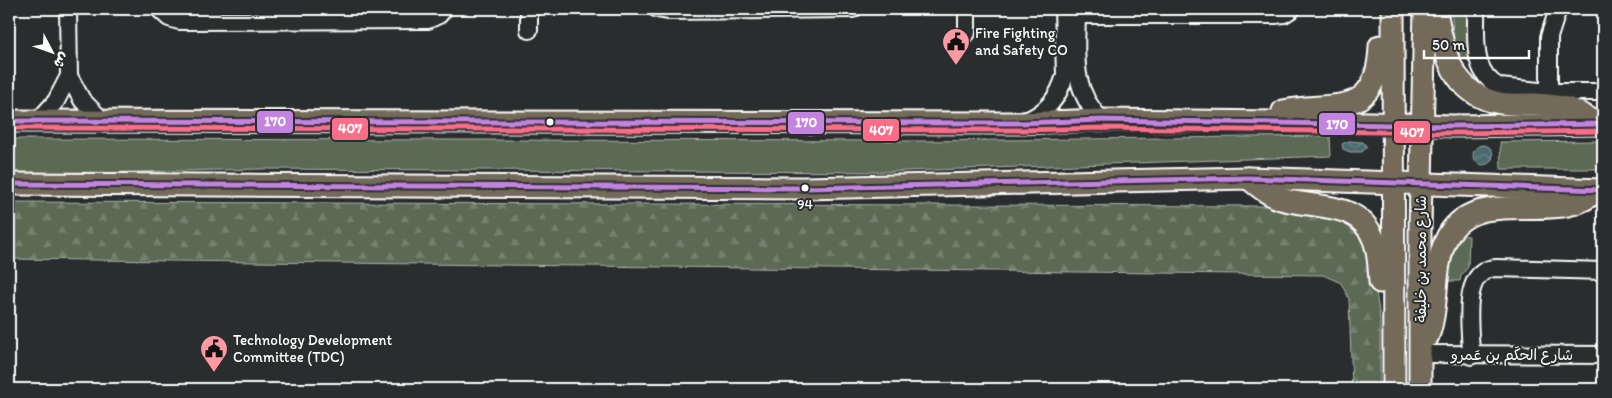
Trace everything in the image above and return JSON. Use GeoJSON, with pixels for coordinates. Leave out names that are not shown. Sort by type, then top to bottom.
{"type":"FeatureCollection","features":[{"type":"Feature","properties":{"kind":"main road"},"geometry":{"type":"LineString","coordinates":[[1255,123],[1279,112],[1346,105],[1362,97],[1374,82],[1378,72],[1382,9]]}},
{"type":"Feature","properties":{"kind":"main road","name":"شارع محمد بن خليفة"},"geometry":{"type":"LineString","coordinates":[[1393,9],[1394,389]]}},
{"type":"Feature","properties":{"kind":"main road","name":"شارع محمد بن خليفة"},"geometry":{"type":"LineString","coordinates":[[1420,389],[1425,9]]}},
{"type":"Feature","properties":{"kind":"main road"},"geometry":{"type":"LineString","coordinates":[[1436,9],[1445,56],[1457,76],[1472,90],[1500,103],[1564,106],[1599,124]]}},
{"type":"Feature","properties":{"kind":"main road"},"geometry":{"type":"LineString","coordinates":[[1392,68],[1399,78],[1411,80],[1417,79],[1425,70]]}},
{"type":"Feature","properties":{"kind":"main road"},"geometry":{"type":"LineString","coordinates":[[9,121],[1024,122],[1102,120],[1423,125],[1599,124]]}},
{"type":"Feature","properties":{"kind":"main road"},"geometry":{"type":"LineString","coordinates":[[1248,178],[1262,190],[1279,198],[1344,210],[1354,215],[1367,226],[1375,242],[1384,323],[1394,355]]}},
{"type":"Feature","properties":{"kind":"main road"},"geometry":{"type":"LineString","coordinates":[[9,184],[805,188],[1248,178],[1601,190]]}},
{"type":"Feature","properties":{"kind":"main road"},"geometry":{"type":"LineString","coordinates":[[1420,354],[1434,312],[1442,250],[1456,225],[1478,211],[1502,208],[1567,206],[1578,203],[1601,190]]}},
{"type":"Feature","properties":{"kind":"street"},"geometry":{"type":"LineString","coordinates":[[68,9],[69,76],[82,100],[102,120]]}},
{"type":"Feature","properties":{"kind":"street"},"geometry":{"type":"LineString","coordinates":[[159,9],[169,18],[179,21],[428,20],[438,16],[444,9]]}},
{"type":"Feature","properties":{"kind":"street"},"geometry":{"type":"LineString","coordinates":[[529,9],[529,30]]}},
{"type":"Feature","properties":{"kind":"street"},"geometry":{"type":"LineString","coordinates":[[657,9],[668,11],[853,9]]}},
{"type":"Feature","properties":{"kind":"street"},"geometry":{"type":"LineString","coordinates":[[967,9],[967,33]]}},
{"type":"Feature","properties":{"kind":"street"},"geometry":{"type":"LineString","coordinates":[[1072,11],[1275,15],[1284,14],[1292,9]]}},
{"type":"Feature","properties":{"kind":"street"},"geometry":{"type":"LineString","coordinates":[[1476,9],[1478,60],[1486,78],[1500,87],[1549,92],[1603,92]]}},
{"type":"Feature","properties":{"kind":"street"},"geometry":{"type":"LineString","coordinates":[[1549,92],[1548,37],[1558,9]]}},
{"type":"Feature","properties":{"kind":"street"},"geometry":{"type":"LineString","coordinates":[[1072,11],[1079,87],[1088,106],[1102,120]]}},
{"type":"Feature","properties":{"kind":"street"},"geometry":{"type":"LineString","coordinates":[[1024,122],[1034,118],[1047,108],[1062,85],[1065,75],[1072,11]]}},
{"type":"Feature","properties":{"kind":"street"},"geometry":{"type":"LineString","coordinates":[[37,122],[56,101],[69,76]]}},
{"type":"Feature","properties":{"kind":"street"},"geometry":{"type":"LineString","coordinates":[[1471,356],[1471,289],[1476,276],[1482,272],[1496,268],[1603,271]]}},
{"type":"Feature","properties":{"kind":"street","name":"شارع الحكَم بن عَمرو"},"geometry":{"type":"LineString","coordinates":[[1420,354],[1471,356],[1603,355]]}},
{"type":"Feature","properties":{"kind":"green space"},"geometry":{"type":"Polygon","coordinates":[[[1451,9],[1468,9],[1469,61],[1461,58],[1454,42],[1451,9]]]}},
{"type":"Feature","properties":{"kind":"green space"},"geometry":{"type":"Polygon","coordinates":[[[1330,136],[1331,156],[879,172],[261,169],[9,175],[9,139],[924,141],[1330,136]]]}},
{"type":"Feature","properties":{"kind":"green space"},"geometry":{"type":"Polygon","coordinates":[[[1603,141],[1603,169],[1501,169],[1500,142],[1603,141]]]}},
{"type":"Feature","properties":{"kind":"green space"},"geometry":{"type":"Polygon","coordinates":[[[9,202],[1269,206],[1341,221],[1358,228],[1368,240],[1380,318],[1380,389],[1352,389],[1349,299],[1341,283],[1323,275],[9,259],[9,202]]]}},
{"type":"Feature","properties":{"kind":"green space"},"geometry":{"type":"Polygon","coordinates":[[[1456,235],[1469,236],[1468,267],[1461,276],[1460,281],[1447,281],[1450,247],[1456,235]]]}},
{"type":"Feature","properties":{"kind":"water"},"geometry":{"type":"Polygon","coordinates":[[[1349,141],[1363,142],[1367,147],[1362,152],[1350,152],[1343,149],[1342,144],[1349,141]]]}},
{"type":"Feature","properties":{"kind":"water"},"geometry":{"type":"Polygon","coordinates":[[[1483,145],[1490,148],[1493,155],[1490,162],[1483,165],[1476,162],[1473,155],[1476,148],[1483,145]]]}},
{"type":"Feature","properties":{"kind":"transit line","name":"170"},"geometry":{"type":"LineString","coordinates":[[9,121],[1020,123],[1102,120],[1453,126],[1603,124]]}},
{"type":"Feature","properties":{"kind":"transit line","name":"407"},"geometry":{"type":"LineString","coordinates":[[9,128],[1020,130],[1102,128],[1453,133],[1603,131]]}},
{"type":"Feature","properties":{"kind":"transit line","name":"170"},"geometry":{"type":"LineString","coordinates":[[9,184],[805,188],[1248,178],[1603,190]]}},
{"type":"Feature","properties":{"kind":"place","name":"Fire Fighting and Safety CO"},"geometry":{"type":"Point","coordinates":[956,66]}},
{"type":"Feature","properties":{"kind":"place","name":"94"},"geometry":{"type":"Point","coordinates":[805,188]}},
{"type":"Feature","properties":{"kind":"place","name":"Technology Development Committee (TDC)"},"geometry":{"type":"Point","coordinates":[214,373]}}]}
